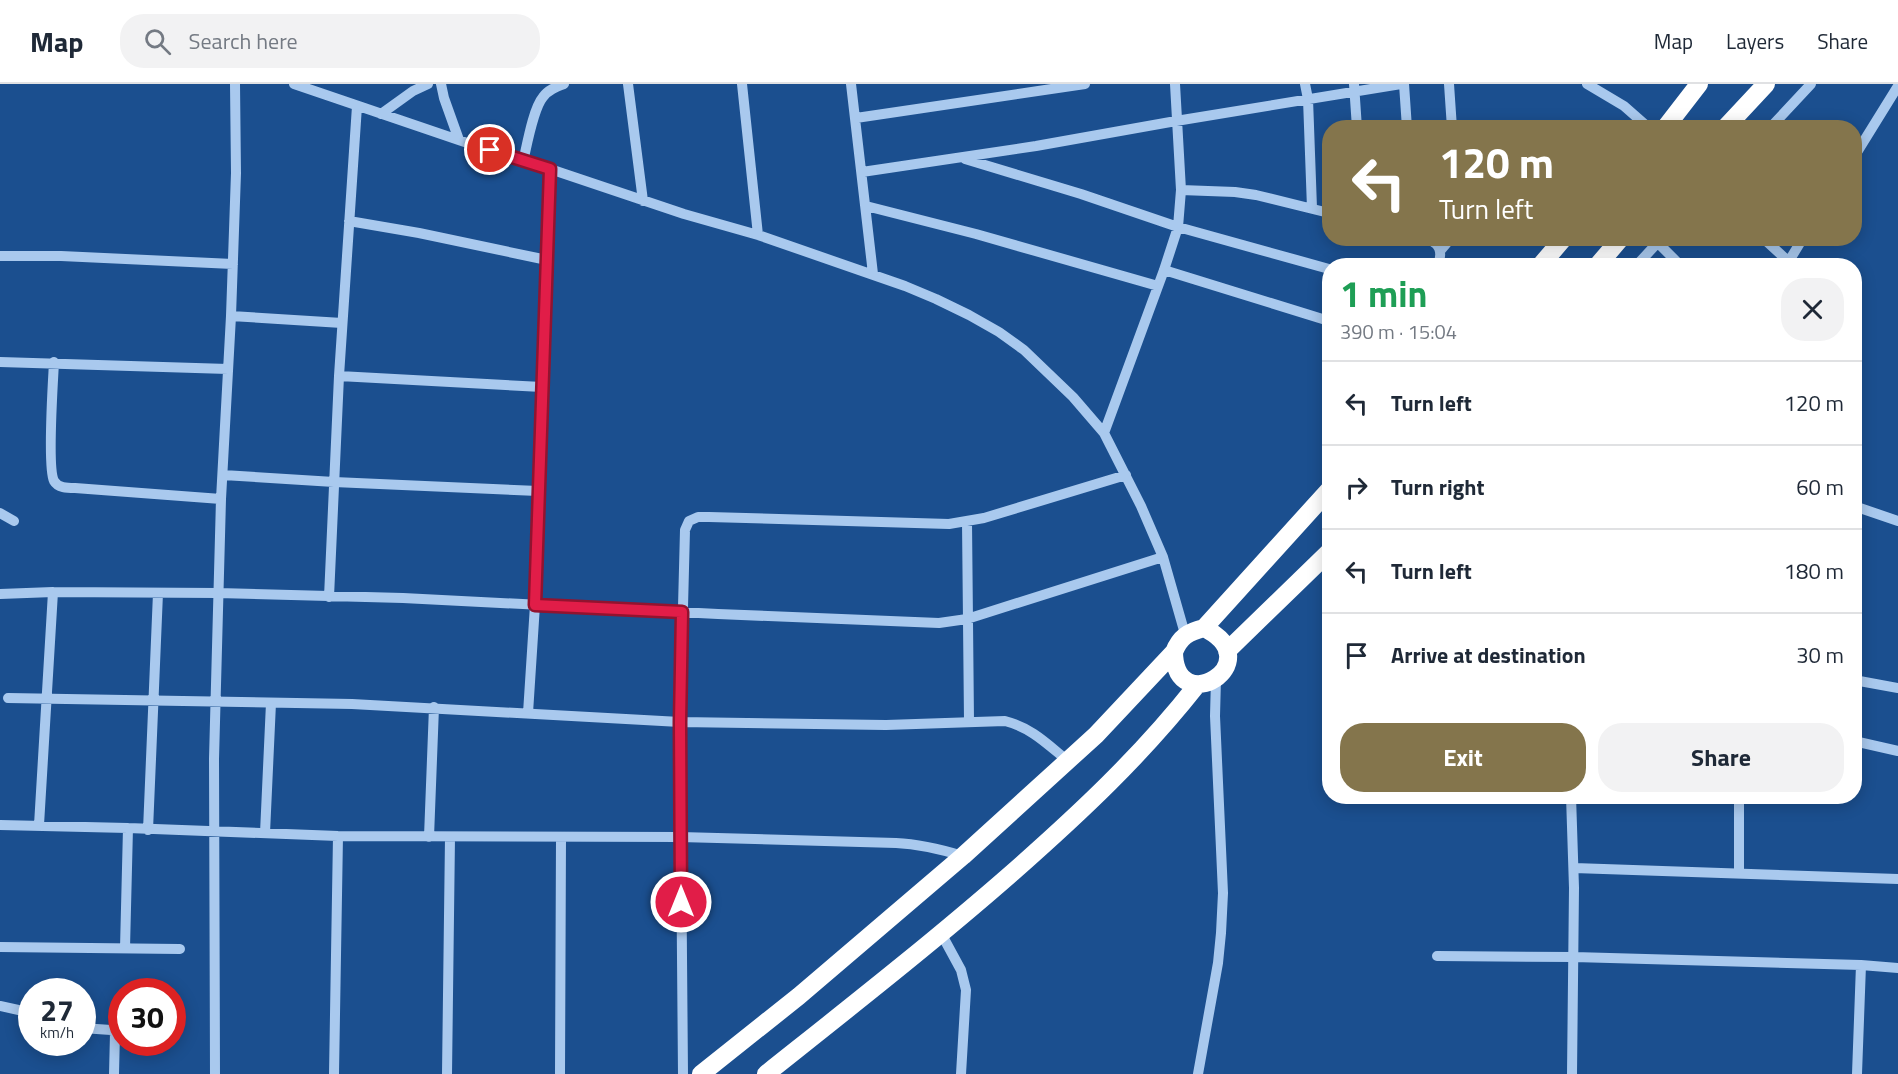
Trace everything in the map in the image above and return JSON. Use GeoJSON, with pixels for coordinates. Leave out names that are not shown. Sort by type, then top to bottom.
{"type":"FeatureCollection","features":[{"type":"Feature","properties":{"kind":"highway"},"geometry":{"type":"LineString","coordinates":[[1671,120],[1699,84]]}},
{"type":"Feature","properties":{"kind":"highway"},"geometry":{"type":"LineString","coordinates":[[1732,120],[1766,84]]}},
{"type":"Feature","properties":{"kind":"highway"},"geometry":{"type":"LineString","coordinates":[[1547,258],[1557,246]]}},
{"type":"Feature","properties":{"kind":"highway"},"geometry":{"type":"LineString","coordinates":[[1604,258],[1614,246]]}},
{"type":"Feature","properties":{"kind":"highway"},"geometry":{"type":"LineString","coordinates":[[1204,628],[1216,634],[1223,642],[1227,651],[1227,662],[1223,672],[1216,679],[1197,684],[1186,680],[1178,672],[1174,662],[1174,652],[1178,642],[1185,634],[1204,628],[1322,498]]}},
{"type":"Feature","properties":{"kind":"highway"},"geometry":{"type":"LineString","coordinates":[[1227,651],[1322,559]]}},
{"type":"Feature","properties":{"kind":"highway"},"geometry":{"type":"LineString","coordinates":[[701,1074],[799,996],[963,856],[1068,762],[1174,652]]}},
{"type":"Feature","properties":{"kind":"highway"},"geometry":{"type":"LineString","coordinates":[[766,1074],[942,935],[1068,824],[1143,750],[1197,684]]}},
{"type":"Feature","properties":{"kind":"street"},"geometry":{"type":"LineString","coordinates":[[215,1074],[214,831],[218,593],[233,264],[236,173],[235,84]]}},
{"type":"Feature","properties":{"kind":"street"},"geometry":{"type":"LineString","coordinates":[[294,84],[523,162],[758,235],[873,274],[936,299],[999,332],[1024,350],[1049,373],[1091,416],[1104,433],[1126,475],[1163,557],[1185,634]]}},
{"type":"Feature","properties":{"kind":"street"},"geometry":{"type":"LineString","coordinates":[[381,114],[428,84]]}},
{"type":"Feature","properties":{"kind":"street"},"geometry":{"type":"LineString","coordinates":[[441,84],[459,140]]}},
{"type":"Feature","properties":{"kind":"street"},"geometry":{"type":"LineString","coordinates":[[523,162],[538,106],[543,96],[564,84]]}},
{"type":"Feature","properties":{"kind":"street"},"geometry":{"type":"LineString","coordinates":[[628,84],[643,201]]}},
{"type":"Feature","properties":{"kind":"street"},"geometry":{"type":"LineString","coordinates":[[742,84],[758,235]]}},
{"type":"Feature","properties":{"kind":"street"},"geometry":{"type":"LineString","coordinates":[[851,84],[873,274]]}},
{"type":"Feature","properties":{"kind":"street"},"geometry":{"type":"LineString","coordinates":[[856,118],[1085,84]]}},
{"type":"Feature","properties":{"kind":"street"},"geometry":{"type":"LineString","coordinates":[[1104,433],[1178,227],[1181,190],[1174,84]]}},
{"type":"Feature","properties":{"kind":"street"},"geometry":{"type":"LineString","coordinates":[[1305,84],[1308,99],[1312,208]]}},
{"type":"Feature","properties":{"kind":"street"},"geometry":{"type":"LineString","coordinates":[[862,172],[962,158],[1308,99],[1354,88],[1402,84],[1406,120]]}},
{"type":"Feature","properties":{"kind":"street"},"geometry":{"type":"LineString","coordinates":[[1449,84],[1451,120]]}},
{"type":"Feature","properties":{"kind":"street"},"geometry":{"type":"LineString","coordinates":[[1587,84],[1624,106],[1640,120]]}},
{"type":"Feature","properties":{"kind":"street"},"geometry":{"type":"LineString","coordinates":[[1777,120],[1810,84]]}},
{"type":"Feature","properties":{"kind":"street"},"geometry":{"type":"LineString","coordinates":[[1862,144],[1898,86]]}},
{"type":"Feature","properties":{"kind":"street"},"geometry":{"type":"LineString","coordinates":[[1354,88],[1356,120]]}},
{"type":"Feature","properties":{"kind":"street"},"geometry":{"type":"LineString","coordinates":[[329,597],[342,323],[357,106]]}},
{"type":"Feature","properties":{"kind":"street"},"geometry":{"type":"LineString","coordinates":[[962,158],[1081,194],[1178,227],[1322,267]]}},
{"type":"Feature","properties":{"kind":"street"},"geometry":{"type":"LineString","coordinates":[[528,713],[535,605],[550,169]]}},
{"type":"Feature","properties":{"kind":"street"},"geometry":{"type":"LineString","coordinates":[[1181,190],[1256,195],[1322,211]]}},
{"type":"Feature","properties":{"kind":"street"},"geometry":{"type":"LineString","coordinates":[[866,207],[976,234],[1158,286]]}},
{"type":"Feature","properties":{"kind":"street"},"geometry":{"type":"LineString","coordinates":[[349,221],[547,260]]}},
{"type":"Feature","properties":{"kind":"street"},"geometry":{"type":"LineString","coordinates":[[1438,246],[1439,258]]}},
{"type":"Feature","properties":{"kind":"street"},"geometry":{"type":"LineString","coordinates":[[1440,251],[1444,246]]}},
{"type":"Feature","properties":{"kind":"street"},"geometry":{"type":"LineString","coordinates":[[1642,258],[1652,246]]}},
{"type":"Feature","properties":{"kind":"street"},"geometry":{"type":"LineString","coordinates":[[1663,246],[1674,258]]}},
{"type":"Feature","properties":{"kind":"street"},"geometry":{"type":"LineString","coordinates":[[1771,246],[1782,258]]}},
{"type":"Feature","properties":{"kind":"street"},"geometry":{"type":"LineString","coordinates":[[0,256],[61,256],[233,264]]}},
{"type":"Feature","properties":{"kind":"street"},"geometry":{"type":"LineString","coordinates":[[1164,270],[1322,319]]}},
{"type":"Feature","properties":{"kind":"street"},"geometry":{"type":"LineString","coordinates":[[231,316],[342,323]]}},
{"type":"Feature","properties":{"kind":"street"},"geometry":{"type":"LineString","coordinates":[[0,362],[228,369]]}},
{"type":"Feature","properties":{"kind":"street"},"geometry":{"type":"LineString","coordinates":[[54,362],[51,456],[55,483],[61,487],[221,499]]}},
{"type":"Feature","properties":{"kind":"street"},"geometry":{"type":"LineString","coordinates":[[339,376],[542,387]]}},
{"type":"Feature","properties":{"kind":"street"},"geometry":{"type":"LineString","coordinates":[[682,1074],[680,722],[685,530],[689,521],[698,517],[923,524],[967,522],[1126,475]]}},
{"type":"Feature","properties":{"kind":"street"},"geometry":{"type":"LineString","coordinates":[[223,476],[538,491]]}},
{"type":"Feature","properties":{"kind":"street"},"geometry":{"type":"LineString","coordinates":[[1862,509],[1898,521]]}},
{"type":"Feature","properties":{"kind":"street"},"geometry":{"type":"LineString","coordinates":[[0,513],[14,521]]}},
{"type":"Feature","properties":{"kind":"street"},"geometry":{"type":"LineString","coordinates":[[967,522],[969,721]]}},
{"type":"Feature","properties":{"kind":"street"},"geometry":{"type":"LineString","coordinates":[[0,594],[218,593],[403,598],[939,623],[967,619],[1163,557]]}},
{"type":"Feature","properties":{"kind":"street"},"geometry":{"type":"LineString","coordinates":[[39,825],[53,592]]}},
{"type":"Feature","properties":{"kind":"street"},"geometry":{"type":"LineString","coordinates":[[148,830],[158,593]]}},
{"type":"Feature","properties":{"kind":"street"},"geometry":{"type":"LineString","coordinates":[[1198,1074],[1218,963],[1223,893],[1215,716],[1216,679]]}},
{"type":"Feature","properties":{"kind":"street"},"geometry":{"type":"LineString","coordinates":[[1862,681],[1898,688]]}},
{"type":"Feature","properties":{"kind":"street"},"geometry":{"type":"LineString","coordinates":[[8,698],[352,704],[680,722],[886,725],[1005,721],[1022,725],[1038,735],[1068,762]]}},
{"type":"Feature","properties":{"kind":"street"},"geometry":{"type":"LineString","coordinates":[[265,833],[271,703]]}},
{"type":"Feature","properties":{"kind":"street"},"geometry":{"type":"LineString","coordinates":[[429,837],[434,707]]}},
{"type":"Feature","properties":{"kind":"street"},"geometry":{"type":"LineString","coordinates":[[1862,743],[1898,751]]}},
{"type":"Feature","properties":{"kind":"street"},"geometry":{"type":"LineString","coordinates":[[1571,804],[1574,868],[1572,1074]]}},
{"type":"Feature","properties":{"kind":"street"},"geometry":{"type":"LineString","coordinates":[[1738,804],[1738,874]]}},
{"type":"Feature","properties":{"kind":"street"},"geometry":{"type":"LineString","coordinates":[[0,825],[338,836],[680,837],[915,844],[963,856]]}},
{"type":"Feature","properties":{"kind":"street"},"geometry":{"type":"LineString","coordinates":[[125,948],[128,828]]}},
{"type":"Feature","properties":{"kind":"street"},"geometry":{"type":"LineString","coordinates":[[334,1074],[338,836]]}},
{"type":"Feature","properties":{"kind":"street"},"geometry":{"type":"LineString","coordinates":[[447,1074],[450,837]]}},
{"type":"Feature","properties":{"kind":"street"},"geometry":{"type":"LineString","coordinates":[[560,1074],[561,838]]}},
{"type":"Feature","properties":{"kind":"street"},"geometry":{"type":"LineString","coordinates":[[1574,868],[1898,879]]}},
{"type":"Feature","properties":{"kind":"street"},"geometry":{"type":"LineString","coordinates":[[942,935],[961,970],[966,990],[961,1074]]}},
{"type":"Feature","properties":{"kind":"street"},"geometry":{"type":"LineString","coordinates":[[0,947],[180,949]]}},
{"type":"Feature","properties":{"kind":"street"},"geometry":{"type":"LineString","coordinates":[[1437,956],[1574,957],[1898,968]]}},
{"type":"Feature","properties":{"kind":"street"},"geometry":{"type":"LineString","coordinates":[[1857,1074],[1861,965]]}},
{"type":"Feature","properties":{"kind":"street"},"geometry":{"type":"LineString","coordinates":[[0,1006],[18,1010]]}},
{"type":"Feature","properties":{"kind":"street"},"geometry":{"type":"LineString","coordinates":[[96,1029],[111,1030],[115,1033],[114,1074]]}},
{"type":"Feature","properties":{"kind":"route"},"geometry":{"type":"LineString","coordinates":[[490,150],[550,169],[535,605],[682,612],[681,902]]}}]}
